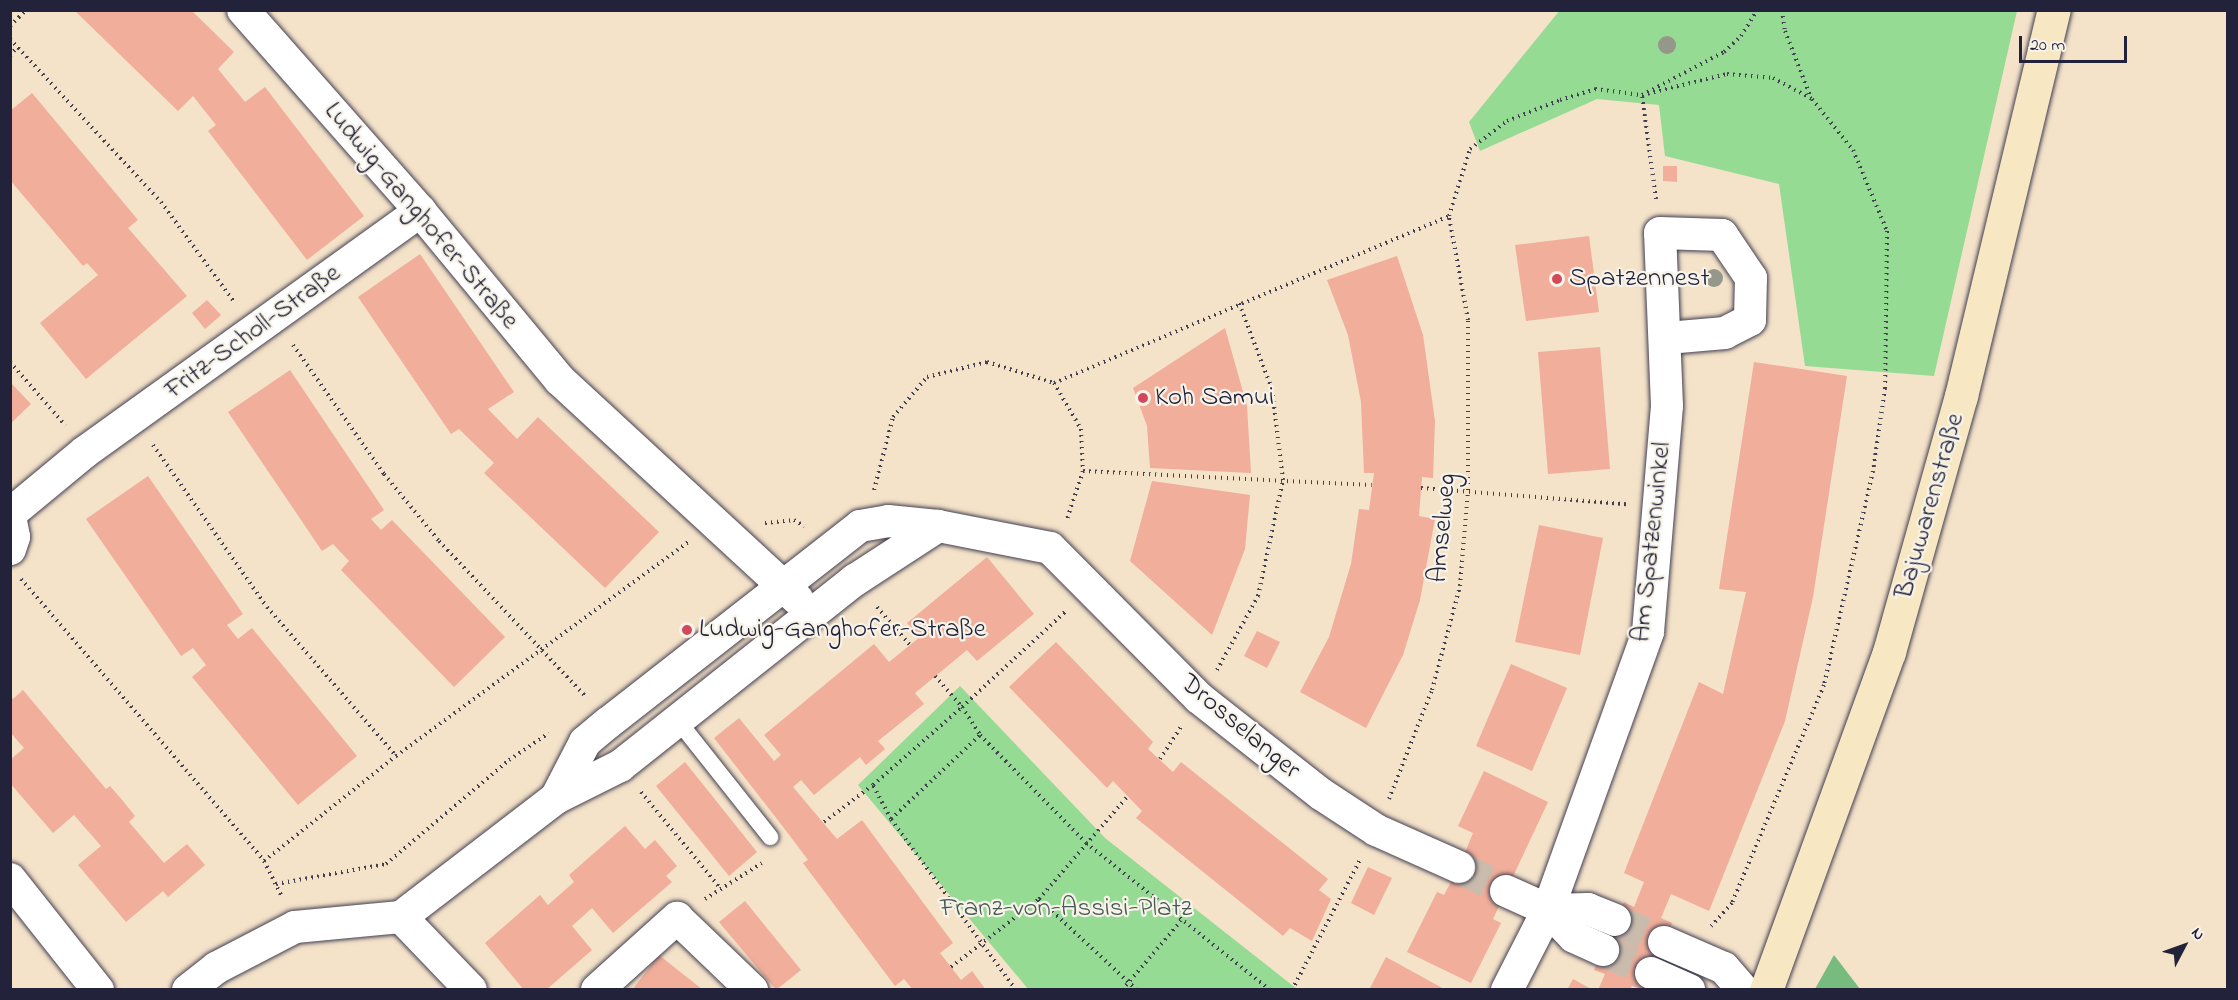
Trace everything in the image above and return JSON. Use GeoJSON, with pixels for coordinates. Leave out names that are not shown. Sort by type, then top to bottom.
{"type":"FeatureCollection","features":[{"type":"Feature","properties":{"kind":"main road","name":"Bajuwarenstraße"},"geometry":{"type":"LineString","coordinates":[[1766,990],[1889,652],[1961,396],[2054,10]]}},
{"type":"Feature","properties":{"kind":"street","name":"Ludwig-Ganghofer-Straße"},"geometry":{"type":"LineString","coordinates":[[243,10],[420,212],[560,380],[713,524],[782,584],[812,615]]}},
{"type":"Feature","properties":{"kind":"street","name":"Fritz-Scholl-Straße"},"geometry":{"type":"LineString","coordinates":[[14,562],[14,537],[10,515],[85,452],[420,212]]}},
{"type":"Feature","properties":{"kind":"street","name":"Am Spatzenwinkel"},"geometry":{"type":"LineString","coordinates":[[1507,990],[1548,910],[1648,632],[1667,406],[1667,338],[1660,233]]}},
{"type":"Feature","properties":{"kind":"street"},"geometry":{"type":"LineString","coordinates":[[1660,233],[1722,235],[1751,278],[1750,320],[1725,333],[1667,338]]}},
{"type":"Feature","properties":{"kind":"street"},"geometry":{"type":"LineString","coordinates":[[556,798],[585,742],[782,584],[860,526],[888,521],[938,526],[1050,548]]}},
{"type":"Feature","properties":{"kind":"street"},"geometry":{"type":"LineString","coordinates":[[188,990],[216,968],[295,927],[401,917],[556,798],[620,766],[679,722],[855,580],[938,526]]}},
{"type":"Feature","properties":{"kind":"street","name":"Drosselanger"},"geometry":{"type":"LineString","coordinates":[[1050,548],[1199,698],[1321,794],[1376,830],[1459,867]]}},
{"type":"Feature","properties":{"kind":"street"},"geometry":{"type":"LineString","coordinates":[[10,879],[98,990]]}},
{"type":"Feature","properties":{"kind":"street"},"geometry":{"type":"LineString","coordinates":[[1506,891],[1548,910],[1574,937],[1603,950]]}},
{"type":"Feature","properties":{"kind":"street"},"geometry":{"type":"LineString","coordinates":[[1548,910],[1588,909],[1616,920]]}},
{"type":"Feature","properties":{"kind":"street"},"geometry":{"type":"LineString","coordinates":[[401,917],[471,990]]}},
{"type":"Feature","properties":{"kind":"street"},"geometry":{"type":"LineString","coordinates":[[597,990],[677,918],[752,990]]}},
{"type":"Feature","properties":{"kind":"street"},"geometry":{"type":"LineString","coordinates":[[1676,947],[1724,968],[1743,990]]}},
{"type":"Feature","properties":{"kind":"street"},"geometry":{"type":"LineString","coordinates":[[1651,973],[1689,990]]}},
{"type":"Feature","properties":{"kind":"lane"},"geometry":{"type":"LineString","coordinates":[[679,722],[770,837]]}},
{"type":"Feature","properties":{"kind":"path"},"geometry":{"type":"LineString","coordinates":[[10,26],[26,10]]}},
{"type":"Feature","properties":{"kind":"path"},"geometry":{"type":"LineString","coordinates":[[1642,95],[1724,52],[1741,36],[1757,10]]}},
{"type":"Feature","properties":{"kind":"path"},"geometry":{"type":"LineString","coordinates":[[1676,947],[1732,903],[1824,685],[1873,471],[1885,388],[1887,231],[1853,150],[1812,99],[1785,31],[1782,10]]}},
{"type":"Feature","properties":{"kind":"path"},"geometry":{"type":"LineString","coordinates":[[10,39],[160,202],[256,331],[289,339],[384,474],[439,541],[543,647],[608,723]]}},
{"type":"Feature","properties":{"kind":"path"},"geometry":{"type":"LineString","coordinates":[[10,56],[16,48]]}},
{"type":"Feature","properties":{"kind":"path"},"geometry":{"type":"LineString","coordinates":[[860,526],[882,470],[893,417],[927,377],[987,362],[1054,383],[1449,216],[1470,149],[1507,121],[1595,89],[1642,95],[1727,74],[1773,78],[1812,99]]}},
{"type":"Feature","properties":{"kind":"path"},"geometry":{"type":"LineString","coordinates":[[1642,95],[1660,233]]}},
{"type":"Feature","properties":{"kind":"path","name":"Amselweg"},"geometry":{"type":"LineString","coordinates":[[1292,990],[1376,830],[1436,679],[1460,586],[1468,490],[1468,320],[1449,216]]}},
{"type":"Feature","properties":{"kind":"path"},"geometry":{"type":"LineString","coordinates":[[1199,698],[1258,596],[1283,480],[1272,389],[1239,303]]}},
{"type":"Feature","properties":{"kind":"path"},"geometry":{"type":"LineString","coordinates":[[10,362],[85,452]]}},
{"type":"Feature","properties":{"kind":"path"},"geometry":{"type":"LineString","coordinates":[[1050,548],[1061,536],[1083,471],[1081,429],[1054,383]]}},
{"type":"Feature","properties":{"kind":"path"},"geometry":{"type":"LineString","coordinates":[[134,417],[267,607],[396,756]]}},
{"type":"Feature","properties":{"kind":"path"},"geometry":{"type":"LineString","coordinates":[[1083,471],[1372,485]]}},
{"type":"Feature","properties":{"kind":"path"},"geometry":{"type":"LineString","coordinates":[[1421,488],[1659,507]]}},
{"type":"Feature","properties":{"kind":"path"},"geometry":{"type":"LineString","coordinates":[[264,861],[396,756],[713,524]]}},
{"type":"Feature","properties":{"kind":"path"},"geometry":{"type":"LineString","coordinates":[[14,562],[264,861],[295,927]]}},
{"type":"Feature","properties":{"kind":"path"},"geometry":{"type":"LineString","coordinates":[[855,580],[910,645]]}},
{"type":"Feature","properties":{"kind":"path"},"geometry":{"type":"LineString","coordinates":[[824,822],[873,785],[1092,588]]}},
{"type":"Feature","properties":{"kind":"path"},"geometry":{"type":"LineString","coordinates":[[935,676],[962,707],[980,735],[1086,843],[1270,990]]}},
{"type":"Feature","properties":{"kind":"path"},"geometry":{"type":"LineString","coordinates":[[891,819],[980,735]]}},
{"type":"Feature","properties":{"kind":"path"},"geometry":{"type":"LineString","coordinates":[[620,766],[720,888]]}},
{"type":"Feature","properties":{"kind":"path"},"geometry":{"type":"LineString","coordinates":[[873,785],[891,819],[1016,990]]}},
{"type":"Feature","properties":{"kind":"path"},"geometry":{"type":"LineString","coordinates":[[951,967],[1039,899],[1128,796]]}},
{"type":"Feature","properties":{"kind":"path"},"geometry":{"type":"LineString","coordinates":[[677,918],[720,888],[766,861]]}},
{"type":"Feature","properties":{"kind":"path"},"geometry":{"type":"LineString","coordinates":[[1039,899],[1137,990]]}},
{"type":"Feature","properties":{"kind":"path"},"geometry":{"type":"LineString","coordinates":[[1122,990],[1181,921]]}},
{"type":"Feature","properties":{"kind":"green space"},"geometry":{"type":"Polygon","coordinates":[[[1560,10],[2017,11],[1934,376],[1805,366],[1779,184],[1665,156],[1659,105],[1597,99],[1480,151],[1469,122],[1560,10]]]}},
{"type":"Feature","properties":{"kind":"green space","name":"Franz-von-Assisi-Platz"},"geometry":{"type":"Polygon","coordinates":[[[960,686],[1105,838],[1297,989],[1028,989],[858,785],[960,686]]]}},
{"type":"Feature","properties":{"kind":"green space"},"geometry":{"type":"Polygon","coordinates":[[[1834,955],[1860,989],[1815,989],[1834,955]]]}},
{"type":"Feature","properties":{"kind":"building"},"geometry":{"type":"Polygon","coordinates":[[[74,10],[191,10],[234,52],[218,69],[245,102],[265,87],[364,216],[307,260],[208,131],[216,125],[193,96],[178,111],[74,10]]]}},
{"type":"Feature","properties":{"kind":"building"},"geometry":{"type":"Polygon","coordinates":[[[32,93],[138,220],[128,228],[187,296],[86,379],[40,323],[98,275],[87,263],[83,266],[10,180],[10,111],[32,93]]]}},
{"type":"Feature","properties":{"kind":"building"},"geometry":{"type":"Polygon","coordinates":[[[1663,166],[1677,166],[1677,182],[1663,181],[1663,166]]]}},
{"type":"Feature","properties":{"kind":"building","name":"Spatzennest"},"geometry":{"type":"Polygon","coordinates":[[[1589,236],[1599,312],[1526,321],[1515,245],[1589,236]]]}},
{"type":"Feature","properties":{"kind":"building"},"geometry":{"type":"Polygon","coordinates":[[[420,254],[514,392],[488,409],[517,439],[538,417],[659,532],[605,588],[484,473],[494,463],[459,429],[451,434],[358,297],[420,254]]]}},
{"type":"Feature","properties":{"kind":"building"},"geometry":{"type":"Polygon","coordinates":[[[1397,256],[1423,335],[1435,421],[1433,478],[1422,477],[1419,516],[1435,519],[1420,600],[1403,655],[1366,728],[1300,692],[1329,637],[1351,564],[1359,509],[1369,510],[1374,473],[1364,473],[1361,402],[1348,335],[1327,280],[1397,256]]]}},
{"type":"Feature","properties":{"kind":"building"},"geometry":{"type":"Polygon","coordinates":[[[207,300],[221,315],[205,329],[192,313],[207,300]]]}},
{"type":"Feature","properties":{"kind":"building"},"geometry":{"type":"Polygon","coordinates":[[[1225,328],[1247,406],[1251,473],[1150,468],[1147,426],[1133,388],[1225,328]]]}},
{"type":"Feature","properties":{"kind":"building"},"geometry":{"type":"Polygon","coordinates":[[[1600,347],[1610,469],[1548,474],[1538,352],[1600,347]]]}},
{"type":"Feature","properties":{"kind":"building"},"geometry":{"type":"Polygon","coordinates":[[[1754,362],[1847,376],[1813,597],[1785,721],[1709,911],[1671,894],[1661,918],[1672,923],[1644,990],[1632,986],[1630,990],[1598,990],[1605,974],[1594,970],[1624,902],[1634,907],[1644,882],[1624,873],[1699,682],[1723,694],[1746,592],[1719,589],[1754,362]]]}},
{"type":"Feature","properties":{"kind":"building"},"geometry":{"type":"Polygon","coordinates":[[[290,370],[384,510],[371,519],[381,530],[392,520],[505,637],[454,687],[341,570],[349,561],[333,544],[322,551],[228,412],[290,370]]]}},
{"type":"Feature","properties":{"kind":"building"},"geometry":{"type":"Polygon","coordinates":[[[10,382],[31,404],[10,424],[10,382]]]}},
{"type":"Feature","properties":{"kind":"building"},"geometry":{"type":"Polygon","coordinates":[[[148,476],[243,614],[227,625],[238,639],[252,628],[357,756],[298,805],[192,677],[206,665],[193,648],[181,656],[86,519],[148,476]]]}},
{"type":"Feature","properties":{"kind":"building"},"geometry":{"type":"Polygon","coordinates":[[[1152,481],[1250,495],[1245,549],[1212,635],[1130,561],[1152,481]]]}},
{"type":"Feature","properties":{"kind":"building"},"geometry":{"type":"Polygon","coordinates":[[[1539,525],[1603,538],[1580,655],[1515,642],[1539,525]]]}},
{"type":"Feature","properties":{"kind":"building"},"geometry":{"type":"Polygon","coordinates":[[[987,557],[1034,614],[977,661],[967,650],[915,693],[924,704],[878,741],[885,749],[866,765],[860,757],[814,795],[801,780],[793,787],[837,839],[862,820],[953,943],[940,953],[961,980],[972,971],[986,990],[913,990],[904,979],[895,986],[803,863],[808,860],[714,738],[739,718],[774,761],[781,755],[764,735],[874,644],[889,662],[920,637],[907,623],[987,557]]]}},
{"type":"Feature","properties":{"kind":"building"},"geometry":{"type":"Polygon","coordinates":[[[1257,631],[1280,642],[1267,668],[1244,656],[1257,631]]]}},
{"type":"Feature","properties":{"kind":"building"},"geometry":{"type":"Polygon","coordinates":[[[1056,642],[1153,742],[1148,749],[1173,772],[1181,762],[1328,879],[1319,890],[1331,899],[1312,941],[1290,928],[1283,936],[1136,818],[1142,811],[1113,781],[1107,788],[1009,687],[1056,642]]]}},
{"type":"Feature","properties":{"kind":"building"},"geometry":{"type":"Polygon","coordinates":[[[1511,664],[1567,688],[1532,771],[1476,746],[1511,664]]]}},
{"type":"Feature","properties":{"kind":"building"},"geometry":{"type":"Polygon","coordinates":[[[23,690],[106,789],[110,786],[123,801],[135,816],[129,822],[164,863],[187,844],[205,865],[168,897],[163,891],[126,922],[78,865],[101,846],[74,815],[53,833],[10,783],[10,760],[24,748],[10,732],[10,695],[13,699],[23,690]]]}},
{"type":"Feature","properties":{"kind":"building"},"geometry":{"type":"Polygon","coordinates":[[[685,762],[757,852],[729,876],[656,786],[685,762]]]}},
{"type":"Feature","properties":{"kind":"building"},"geometry":{"type":"Polygon","coordinates":[[[1484,771],[1548,802],[1493,919],[1501,923],[1471,983],[1407,952],[1437,892],[1444,895],[1459,867],[1473,833],[1458,826],[1484,771]]]}},
{"type":"Feature","properties":{"kind":"building"},"geometry":{"type":"Polygon","coordinates":[[[625,826],[645,849],[655,840],[677,866],[666,876],[672,882],[613,933],[592,908],[572,926],[592,950],[546,990],[524,990],[485,943],[540,895],[548,905],[574,882],[569,875],[625,826]]]}},
{"type":"Feature","properties":{"kind":"building"},"geometry":{"type":"Polygon","coordinates":[[[1368,867],[1392,878],[1374,915],[1351,903],[1368,867]]]}},
{"type":"Feature","properties":{"kind":"building"},"geometry":{"type":"Polygon","coordinates":[[[745,901],[801,970],[776,990],[719,922],[745,901]]]}},
{"type":"Feature","properties":{"kind":"building"},"geometry":{"type":"Polygon","coordinates":[[[659,955],[703,990],[632,990],[659,955]]]}},
{"type":"Feature","properties":{"kind":"building"},"geometry":{"type":"Polygon","coordinates":[[[1386,957],[1446,990],[1369,990],[1386,957]]]}},
{"type":"Feature","properties":{"kind":"building"},"geometry":{"type":"Polygon","coordinates":[[[1573,979],[1593,990],[1567,990],[1573,979]]]}},
{"type":"Feature","properties":{"kind":"tunnel"},"geometry":{"type":"LineString","coordinates":[[1459,867],[1506,891]]}},
{"type":"Feature","properties":{"kind":"tunnel"},"geometry":{"type":"LineString","coordinates":[[1615,920],[1664,942]]}},
{"type":"Feature","properties":{"kind":"tunnel"},"geometry":{"type":"LineString","coordinates":[[1603,950],[1651,973]]}},
{"type":"Feature","properties":{"kind":"place","name":"Spatzennest"},"geometry":{"type":"Point","coordinates":[1557,279]}},
{"type":"Feature","properties":{"kind":"place","name":"Koh Samui"},"geometry":{"type":"Point","coordinates":[1143,398]}},
{"type":"Feature","properties":{"kind":"place","name":"Ludwig-Ganghofer-Straße"},"geometry":{"type":"Point","coordinates":[687,630]}}]}
